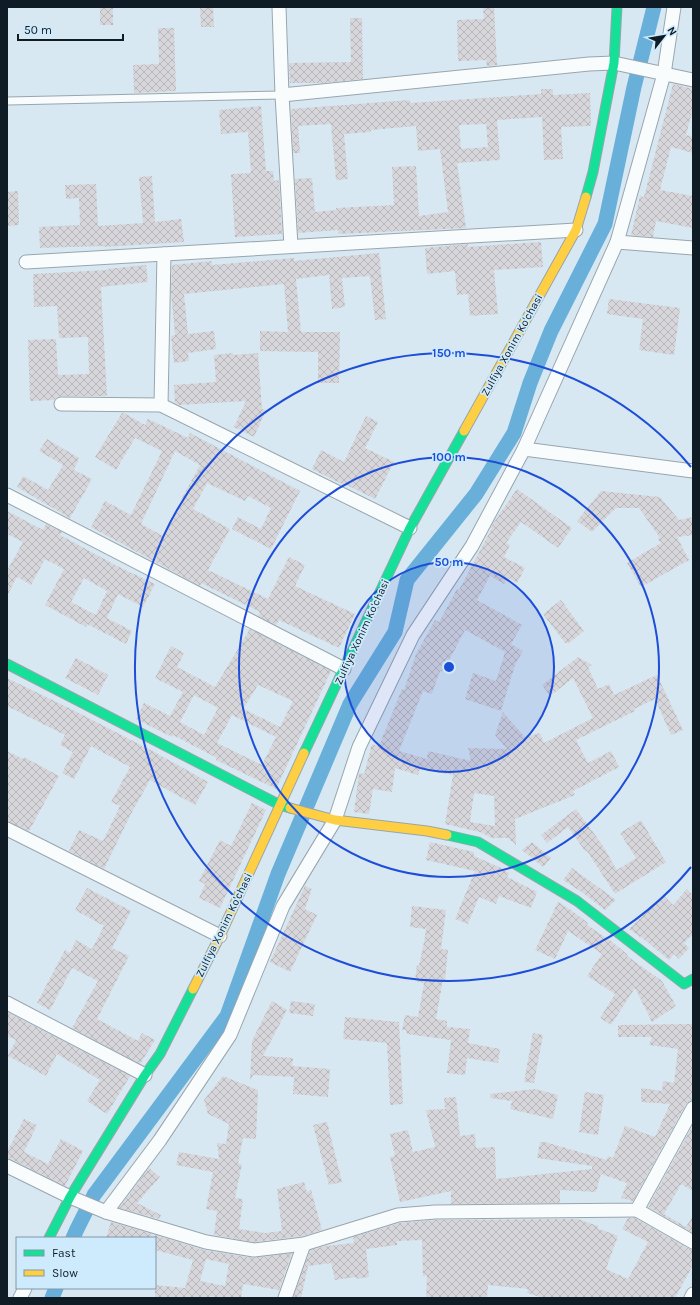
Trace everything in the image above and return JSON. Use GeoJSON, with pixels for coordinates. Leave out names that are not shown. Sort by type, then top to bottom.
{"type":"FeatureCollection","features":[{"type":"Feature","properties":{"kind":"street"},"geometry":{"type":"LineString","coordinates":[[279,7],[282,95],[291,246]]}},
{"type":"Feature","properties":{"kind":"street","name":"Zulfiya Xonim Ko'chasi"},"geometry":{"type":"LineString","coordinates":[[51,1237],[145,1075],[160,1054],[220,936],[410,528],[576,230],[593,172],[614,63],[617,7]]}},
{"type":"Feature","properties":{"kind":"street"},"geometry":{"type":"LineString","coordinates":[[102,1210],[160,1140],[230,1035],[283,906],[330,818],[359,747],[413,634],[472,546],[524,448],[617,242],[664,74],[674,7]]}},
{"type":"Feature","properties":{"kind":"street"},"geometry":{"type":"LineString","coordinates":[[282,95],[573,65],[614,63],[693,80]]}},
{"type":"Feature","properties":{"kind":"street"},"geometry":{"type":"LineString","coordinates":[[26,262],[576,230]]}},
{"type":"Feature","properties":{"kind":"street"},"geometry":{"type":"LineString","coordinates":[[617,242],[693,248]]}},
{"type":"Feature","properties":{"kind":"street"},"geometry":{"type":"LineString","coordinates":[[162,406],[164,254]]}},
{"type":"Feature","properties":{"kind":"street"},"geometry":{"type":"LineString","coordinates":[[61,404],[162,406],[410,528]]}},
{"type":"Feature","properties":{"kind":"street"},"geometry":{"type":"LineString","coordinates":[[524,448],[693,471]]}},
{"type":"Feature","properties":{"kind":"street"},"geometry":{"type":"LineString","coordinates":[[7,495],[344,669]]}},
{"type":"Feature","properties":{"kind":"street"},"geometry":{"type":"LineString","coordinates":[[7,664],[280,805],[330,818],[427,831],[478,842],[577,901],[684,984],[693,979]]}},
{"type":"Feature","properties":{"kind":"street"},"geometry":{"type":"LineString","coordinates":[[7,829],[220,936]]}},
{"type":"Feature","properties":{"kind":"street"},"geometry":{"type":"LineString","coordinates":[[7,1003],[145,1075]]}},
{"type":"Feature","properties":{"kind":"street"},"geometry":{"type":"LineString","coordinates":[[637,1210],[693,1108]]}},
{"type":"Feature","properties":{"kind":"street"},"geometry":{"type":"LineString","coordinates":[[7,1166],[73,1198],[102,1210],[206,1242],[254,1250],[304,1244],[398,1215],[435,1212],[637,1210],[693,1242]]}},
{"type":"Feature","properties":{"kind":"street"},"geometry":{"type":"LineString","coordinates":[[285,1298],[304,1244]]}},
{"type":"Feature","properties":{"kind":"street"},"geometry":{"type":"LineString","coordinates":[[20,1298],[24,1289]]}},
{"type":"Feature","properties":{"kind":"street"},"geometry":{"type":"LineString","coordinates":[[691,1298],[693,1294]]}},
{"type":"Feature","properties":{"kind":"lane"},"geometry":{"type":"LineString","coordinates":[[8,101],[282,95]]}},
{"type":"Feature","properties":{"kind":"building"},"geometry":{"type":"Polygon","coordinates":[[[100,7],[113,7],[113,25],[100,25],[100,7]]]}},
{"type":"Feature","properties":{"kind":"building"},"geometry":{"type":"Polygon","coordinates":[[[200,7],[213,7],[214,27],[201,27],[200,7]]]}},
{"type":"Feature","properties":{"kind":"building"},"geometry":{"type":"Polygon","coordinates":[[[483,7],[494,7],[497,65],[487,66],[486,60],[458,61],[457,20],[484,19],[483,7]]]}},
{"type":"Feature","properties":{"kind":"building"},"geometry":{"type":"Polygon","coordinates":[[[350,18],[362,18],[363,79],[322,83],[290,83],[289,63],[351,62],[350,18]]]}},
{"type":"Feature","properties":{"kind":"building"},"geometry":{"type":"Polygon","coordinates":[[[158,28],[174,28],[176,91],[134,93],[133,65],[159,64],[158,28]]]}},
{"type":"Feature","properties":{"kind":"building"},"geometry":{"type":"Polygon","coordinates":[[[673,84],[693,89],[693,109],[686,135],[693,137],[693,153],[671,147],[660,190],[693,196],[693,228],[656,221],[653,237],[631,235],[640,196],[644,197],[673,84]]]}},
{"type":"Feature","properties":{"kind":"building"},"geometry":{"type":"Polygon","coordinates":[[[541,89],[553,89],[553,95],[590,93],[591,126],[561,127],[563,159],[544,160],[542,117],[497,120],[500,160],[457,163],[466,228],[338,234],[338,230],[298,233],[295,179],[312,178],[315,212],[336,210],[336,208],[394,205],[392,167],[416,166],[419,216],[448,212],[440,149],[418,151],[416,126],[344,134],[348,179],[336,180],[331,124],[298,126],[300,153],[293,153],[291,109],[410,100],[410,103],[541,94],[541,89]],[[486,124],[459,125],[461,149],[488,147],[486,124]]]}},
{"type":"Feature","properties":{"kind":"building"},"geometry":{"type":"Polygon","coordinates":[[[261,106],[266,171],[273,171],[274,181],[279,180],[282,234],[235,237],[231,174],[251,173],[248,132],[221,134],[219,110],[261,106]]]}},
{"type":"Feature","properties":{"kind":"building"},"geometry":{"type":"Polygon","coordinates":[[[152,176],[155,222],[181,219],[184,242],[103,247],[40,248],[39,227],[80,225],[79,198],[66,199],[65,185],[96,184],[98,226],[143,223],[139,177],[152,176]]]}},
{"type":"Feature","properties":{"kind":"building"},"geometry":{"type":"Polygon","coordinates":[[[18,191],[19,225],[7,226],[7,192],[18,191]]]}},
{"type":"Feature","properties":{"kind":"building"},"geometry":{"type":"Polygon","coordinates":[[[541,242],[543,267],[494,270],[498,314],[470,316],[468,294],[457,295],[455,271],[427,274],[425,248],[468,244],[468,247],[541,242]]]}},
{"type":"Feature","properties":{"kind":"building"},"geometry":{"type":"Polygon","coordinates":[[[379,253],[386,319],[375,320],[370,276],[342,278],[345,307],[332,309],[329,275],[296,279],[301,332],[340,332],[339,383],[318,383],[318,352],[260,351],[260,331],[288,332],[284,284],[184,294],[188,334],[214,331],[216,349],[188,353],[189,361],[174,363],[171,336],[175,335],[171,292],[172,265],[212,261],[212,265],[294,258],[294,261],[379,253]]]}},
{"type":"Feature","properties":{"kind":"building"},"geometry":{"type":"Polygon","coordinates":[[[146,265],[148,282],[101,287],[107,396],[61,396],[54,400],[30,401],[28,340],[56,339],[58,375],[89,374],[88,337],[59,338],[57,306],[34,307],[33,274],[107,270],[146,265]]]}},
{"type":"Feature","properties":{"kind":"building"},"geometry":{"type":"Polygon","coordinates":[[[609,299],[680,308],[674,355],[639,350],[643,319],[607,314],[609,299]]]}},
{"type":"Feature","properties":{"kind":"building"},"geometry":{"type":"Polygon","coordinates":[[[233,353],[233,355],[258,353],[262,409],[266,410],[254,437],[234,427],[246,401],[180,405],[175,403],[174,385],[216,382],[214,355],[233,353]]]}},
{"type":"Feature","properties":{"kind":"building"},"geometry":{"type":"Polygon","coordinates":[[[122,413],[124,413],[145,425],[148,419],[188,438],[190,433],[300,491],[271,549],[232,529],[238,517],[261,529],[271,508],[248,496],[245,501],[207,483],[193,509],[230,529],[208,570],[268,599],[289,557],[305,565],[295,586],[355,614],[339,648],[279,620],[276,625],[258,616],[260,612],[201,583],[200,586],[91,527],[105,501],[131,515],[162,451],[135,438],[116,470],[95,457],[122,413]],[[175,451],[141,524],[163,536],[183,501],[181,500],[200,465],[175,451]]]}},
{"type":"Feature","properties":{"kind":"building"},"geometry":{"type":"Polygon","coordinates":[[[366,416],[378,422],[365,448],[394,462],[375,499],[312,469],[321,450],[344,462],[366,416]]]}},
{"type":"Feature","properties":{"kind":"building"},"geometry":{"type":"Polygon","coordinates":[[[47,439],[79,458],[74,470],[92,479],[70,518],[17,487],[23,476],[48,490],[63,465],[39,451],[47,439]]]}},
{"type":"Feature","properties":{"kind":"building"},"geometry":{"type":"Polygon","coordinates":[[[517,489],[572,528],[558,548],[521,522],[506,543],[510,545],[504,557],[525,568],[517,583],[508,578],[504,584],[490,576],[477,600],[522,625],[511,644],[523,651],[515,665],[501,711],[465,699],[473,673],[496,681],[505,652],[465,630],[443,672],[440,671],[432,694],[423,691],[399,751],[427,759],[428,751],[471,761],[468,748],[507,749],[495,735],[503,712],[525,737],[540,733],[544,743],[593,718],[573,678],[550,696],[542,685],[578,657],[592,665],[588,667],[598,689],[609,684],[614,695],[657,675],[683,730],[671,735],[655,699],[634,709],[635,711],[576,740],[588,763],[611,751],[619,767],[573,791],[575,795],[515,819],[516,845],[508,838],[492,838],[480,832],[445,824],[453,775],[420,769],[418,775],[395,768],[392,792],[373,789],[369,814],[354,812],[359,773],[364,774],[372,744],[379,746],[402,689],[404,690],[416,654],[435,620],[439,622],[457,589],[459,590],[492,528],[492,525],[517,489]],[[474,793],[470,822],[495,826],[494,796],[474,793]]]}},
{"type":"Feature","properties":{"kind":"building"},"geometry":{"type":"Polygon","coordinates":[[[601,491],[660,497],[679,520],[693,517],[693,535],[677,537],[689,560],[641,587],[627,563],[661,543],[658,539],[660,538],[639,508],[616,508],[592,532],[577,521],[601,491]]]}},
{"type":"Feature","properties":{"kind":"building"},"geometry":{"type":"Polygon","coordinates":[[[7,511],[43,530],[46,524],[62,532],[60,535],[119,567],[155,584],[143,607],[118,594],[107,618],[132,631],[126,644],[87,624],[86,627],[45,605],[64,569],[45,559],[31,585],[17,577],[7,596],[7,571],[23,542],[7,534],[7,511]],[[84,578],[71,602],[96,615],[107,591],[84,578]]]}},
{"type":"Feature","properties":{"kind":"building"},"geometry":{"type":"Polygon","coordinates":[[[561,600],[584,631],[569,643],[565,643],[543,614],[561,600]]]}},
{"type":"Feature","properties":{"kind":"building"},"geometry":{"type":"Polygon","coordinates":[[[250,629],[331,671],[276,789],[216,760],[217,758],[173,735],[172,737],[136,719],[144,703],[170,716],[183,692],[155,678],[171,646],[184,653],[177,667],[215,687],[250,629]],[[258,685],[243,709],[280,727],[293,701],[258,685]],[[194,695],[180,722],[204,735],[218,708],[194,695]],[[232,715],[217,743],[262,765],[276,737],[232,715]]]}},
{"type":"Feature","properties":{"kind":"building"},"geometry":{"type":"Polygon","coordinates":[[[76,658],[108,675],[98,695],[65,678],[76,658]]]}},
{"type":"Feature","properties":{"kind":"building"},"geometry":{"type":"Polygon","coordinates":[[[7,678],[75,711],[208,782],[195,805],[150,780],[132,812],[104,869],[69,851],[79,830],[103,841],[120,806],[111,802],[130,767],[91,746],[74,779],[62,773],[73,752],[60,745],[65,735],[7,706],[7,678]]]}},
{"type":"Feature","properties":{"kind":"building"},"geometry":{"type":"Polygon","coordinates":[[[7,751],[23,759],[24,757],[59,776],[29,831],[7,821],[7,751]]]}},
{"type":"Feature","properties":{"kind":"building"},"geometry":{"type":"Polygon","coordinates":[[[252,803],[266,810],[220,908],[199,898],[205,884],[199,881],[220,840],[231,846],[252,803]]]}},
{"type":"Feature","properties":{"kind":"building"},"geometry":{"type":"Polygon","coordinates":[[[576,809],[601,843],[617,870],[636,858],[620,833],[641,820],[666,862],[615,894],[587,851],[585,851],[568,827],[547,843],[541,835],[576,809]]]}},
{"type":"Feature","properties":{"kind":"building"},"geometry":{"type":"Polygon","coordinates":[[[430,842],[474,852],[474,856],[509,873],[507,877],[537,892],[531,908],[499,896],[496,904],[479,897],[468,924],[455,919],[475,871],[426,860],[430,842]]]}},
{"type":"Feature","properties":{"kind":"building"},"geometry":{"type":"Polygon","coordinates":[[[532,842],[551,858],[543,867],[522,850],[532,842]]]}},
{"type":"Feature","properties":{"kind":"building"},"geometry":{"type":"Polygon","coordinates":[[[572,868],[616,900],[605,910],[563,880],[572,868]]]}},
{"type":"Feature","properties":{"kind":"building"},"geometry":{"type":"Polygon","coordinates":[[[305,886],[312,889],[305,909],[317,915],[290,972],[270,962],[305,886]]]}},
{"type":"Feature","properties":{"kind":"building"},"geometry":{"type":"Polygon","coordinates":[[[87,888],[131,911],[112,948],[129,956],[97,1019],[138,1041],[142,1033],[155,1040],[140,1064],[72,1028],[98,981],[72,968],[50,1010],[37,1003],[65,950],[70,953],[76,940],[92,949],[104,926],[75,910],[87,888]]]}},
{"type":"Feature","properties":{"kind":"building"},"geometry":{"type":"Polygon","coordinates":[[[687,889],[693,895],[693,934],[684,943],[689,948],[679,959],[674,954],[669,960],[640,936],[629,929],[664,896],[673,905],[687,889]]]}},
{"type":"Feature","properties":{"kind":"building"},"geometry":{"type":"Polygon","coordinates":[[[558,902],[571,910],[588,923],[587,925],[611,941],[628,955],[627,956],[662,981],[676,1006],[652,1022],[635,988],[611,1025],[600,1018],[615,994],[587,976],[602,954],[568,931],[555,959],[535,950],[558,902]]]}},
{"type":"Feature","properties":{"kind":"building"},"geometry":{"type":"Polygon","coordinates":[[[412,906],[446,910],[441,949],[448,950],[445,980],[443,979],[436,1019],[447,1021],[447,1027],[470,1029],[468,1043],[500,1049],[498,1063],[467,1058],[465,1075],[447,1073],[451,1040],[407,1034],[406,1030],[402,1030],[405,1015],[418,1017],[424,983],[415,981],[417,965],[419,966],[426,929],[410,927],[412,906]]]}},
{"type":"Feature","properties":{"kind":"building"},"geometry":{"type":"Polygon","coordinates":[[[272,1001],[287,1010],[263,1056],[293,1058],[292,1066],[330,1069],[328,1097],[293,1094],[294,1077],[253,1075],[250,1081],[252,1041],[272,1001]]]}},
{"type":"Feature","properties":{"kind":"building"},"geometry":{"type":"Polygon","coordinates":[[[291,1001],[315,1004],[313,1016],[289,1013],[291,1001]]]}},
{"type":"Feature","properties":{"kind":"building"},"geometry":{"type":"Polygon","coordinates":[[[7,1012],[130,1076],[107,1114],[87,1101],[100,1080],[57,1054],[46,1076],[8,1056],[16,1040],[7,1036],[7,1012]]]}},
{"type":"Feature","properties":{"kind":"building"},"geometry":{"type":"Polygon","coordinates":[[[345,1017],[399,1022],[403,1104],[390,1105],[387,1043],[343,1039],[345,1017]]]}},
{"type":"Feature","properties":{"kind":"building"},"geometry":{"type":"Polygon","coordinates":[[[693,1024],[693,1100],[686,1104],[633,1201],[621,1198],[627,1183],[601,1174],[596,1192],[560,1190],[560,1203],[451,1204],[451,1191],[400,1202],[390,1157],[395,1156],[390,1134],[408,1130],[413,1152],[435,1147],[426,1110],[445,1109],[444,1098],[456,1097],[460,1136],[475,1134],[476,1148],[495,1147],[496,1179],[592,1169],[592,1166],[537,1158],[540,1142],[545,1142],[607,1160],[608,1156],[613,1158],[625,1126],[655,1137],[670,1104],[641,1102],[641,1088],[662,1091],[663,1081],[674,1083],[678,1049],[649,1045],[652,1037],[618,1037],[618,1025],[693,1024]]]}},
{"type":"Feature","properties":{"kind":"building"},"geometry":{"type":"Polygon","coordinates":[[[533,1033],[543,1035],[534,1083],[524,1082],[533,1033]]]}},
{"type":"Feature","properties":{"kind":"building"},"geometry":{"type":"Polygon","coordinates":[[[223,1076],[258,1090],[256,1139],[243,1138],[238,1164],[242,1164],[235,1198],[243,1199],[239,1229],[265,1233],[282,1231],[277,1189],[304,1182],[307,1192],[311,1190],[322,1230],[302,1236],[254,1242],[214,1235],[217,1211],[206,1209],[213,1172],[176,1165],[179,1152],[219,1159],[217,1143],[226,1144],[229,1124],[208,1114],[204,1100],[223,1076]]]}},
{"type":"Feature","properties":{"kind":"building"},"geometry":{"type":"Polygon","coordinates":[[[535,1089],[558,1095],[553,1119],[510,1109],[512,1101],[490,1098],[490,1094],[535,1089]]]}},
{"type":"Feature","properties":{"kind":"building"},"geometry":{"type":"Polygon","coordinates":[[[585,1092],[604,1095],[598,1135],[579,1132],[585,1092]]]}},
{"type":"Feature","properties":{"kind":"building"},"geometry":{"type":"Polygon","coordinates":[[[24,1119],[37,1125],[24,1152],[48,1164],[61,1139],[83,1151],[65,1186],[7,1157],[7,1152],[24,1119]]]}},
{"type":"Feature","properties":{"kind":"building"},"geometry":{"type":"Polygon","coordinates":[[[327,1122],[342,1182],[329,1185],[313,1125],[327,1122]]]}},
{"type":"Feature","properties":{"kind":"building"},"geometry":{"type":"Polygon","coordinates":[[[693,1125],[693,1191],[681,1184],[664,1214],[686,1227],[693,1215],[693,1233],[648,1207],[693,1125]]]}},
{"type":"Feature","properties":{"kind":"building"},"geometry":{"type":"Polygon","coordinates":[[[149,1168],[160,1177],[137,1203],[161,1215],[159,1219],[119,1208],[149,1168]]]}},
{"type":"Feature","properties":{"kind":"building"},"geometry":{"type":"Polygon","coordinates":[[[628,1218],[635,1218],[693,1250],[693,1265],[675,1298],[543,1298],[527,1293],[528,1289],[488,1285],[487,1298],[426,1298],[427,1275],[423,1276],[422,1240],[397,1241],[397,1245],[366,1249],[369,1277],[335,1280],[331,1263],[308,1266],[301,1298],[293,1298],[310,1250],[326,1246],[354,1243],[353,1237],[400,1223],[435,1220],[578,1219],[598,1226],[597,1228],[618,1236],[606,1269],[628,1279],[648,1242],[622,1229],[628,1218]]]}},
{"type":"Feature","properties":{"kind":"building"},"geometry":{"type":"Polygon","coordinates":[[[111,1222],[152,1234],[150,1237],[106,1237],[111,1222]]]}},
{"type":"Feature","properties":{"kind":"building"},"geometry":{"type":"Polygon","coordinates":[[[155,1235],[204,1250],[253,1258],[292,1253],[279,1290],[243,1284],[241,1298],[219,1298],[210,1296],[210,1298],[155,1298],[156,1285],[185,1288],[193,1260],[156,1250],[155,1235]],[[206,1259],[200,1281],[225,1286],[229,1264],[206,1259]]]}},
{"type":"Feature","properties":{"kind":"waterway"},"geometry":{"type":"LineString","coordinates":[[73,1237],[94,1195],[227,1016],[278,874],[350,704],[395,632],[407,580],[476,494],[514,433],[530,383],[551,331],[605,224],[634,87],[654,7]]}},
{"type":"Feature","properties":{"kind":"waterway"},"geometry":{"type":"LineString","coordinates":[[52,1298],[56,1289]]}},
{"type":"Feature","properties":{"kind":"traffic: fast"},"geometry":{"type":"LineString","coordinates":[[586,197],[593,172],[614,63],[617,7]]}},
{"type":"Feature","properties":{"kind":"traffic: fast"},"geometry":{"type":"LineString","coordinates":[[304,753],[410,528],[464,431]]}},
{"type":"Feature","properties":{"kind":"traffic: fast"},"geometry":{"type":"LineString","coordinates":[[7,664],[280,805],[290,808]]}},
{"type":"Feature","properties":{"kind":"traffic: fast"},"geometry":{"type":"LineString","coordinates":[[447,835],[478,842],[577,901],[684,984],[693,979]]}},
{"type":"Feature","properties":{"kind":"traffic: fast"},"geometry":{"type":"LineString","coordinates":[[50,1237],[70,1197],[145,1075],[160,1054],[193,989]]}},
{"type":"Feature","properties":{"kind":"traffic: slow"},"geometry":{"type":"LineString","coordinates":[[464,431],[576,230],[586,197]]}},
{"type":"Feature","properties":{"kind":"traffic: slow"},"geometry":{"type":"LineString","coordinates":[[193,989],[220,936],[304,753]]}},
{"type":"Feature","properties":{"kind":"traffic: slow"},"geometry":{"type":"LineString","coordinates":[[290,808],[335,820],[427,831],[447,835]]}}]}
